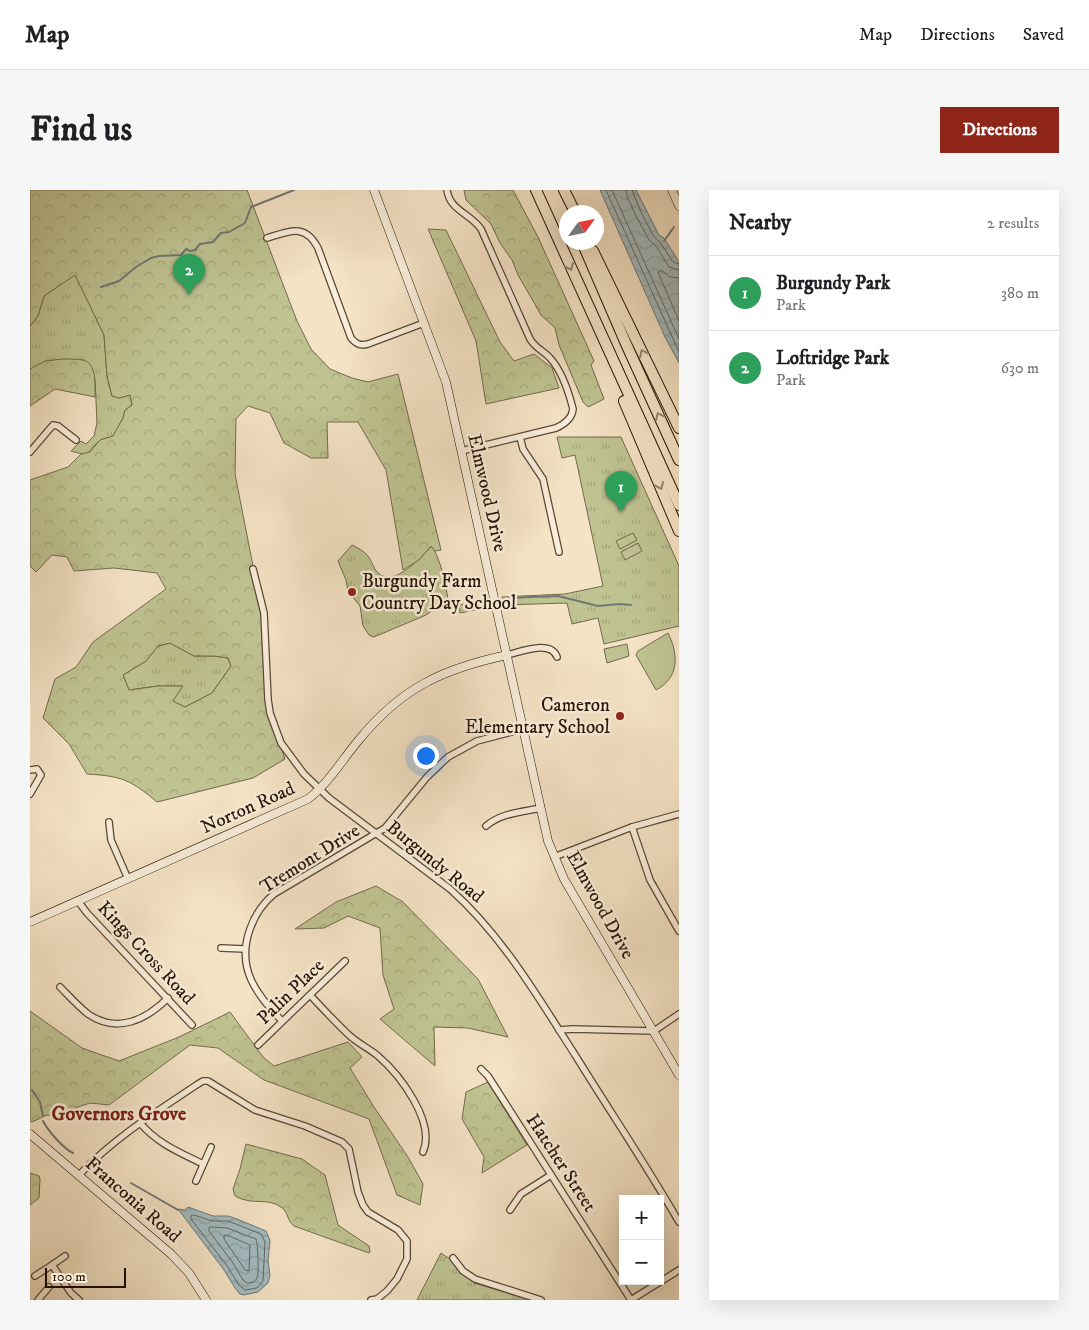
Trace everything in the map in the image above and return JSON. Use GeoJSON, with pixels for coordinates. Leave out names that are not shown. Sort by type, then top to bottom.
{"type":"FeatureCollection","features":[{"type":"Feature","properties":{"kind":"highway"},"geometry":{"type":"LineString","coordinates":[[536,190],[679,505]]}},
{"type":"Feature","properties":{"kind":"highway"},"geometry":{"type":"LineString","coordinates":[[562,190],[567,205]]}},
{"type":"Feature","properties":{"kind":"highway"},"geometry":{"type":"LineString","coordinates":[[562,190],[571,205]]}},
{"type":"Feature","properties":{"kind":"highway"},"geometry":{"type":"LineString","coordinates":[[585,250],[626,346],[679,460]]}},
{"type":"Feature","properties":{"kind":"highway"},"geometry":{"type":"LineString","coordinates":[[593,250],[679,428]]}},
{"type":"Feature","properties":{"kind":"highway"},"geometry":{"type":"LineString","coordinates":[[590,311],[615,379],[679,531]]}},
{"type":"Feature","properties":{"kind":"street","name":"Elmwood Drive"},"geometry":{"type":"LineString","coordinates":[[374,190],[446,382],[540,808],[554,857],[564,879],[679,1075]]}},
{"type":"Feature","properties":{"kind":"street"},"geometry":{"type":"LineString","coordinates":[[448,190],[450,200],[456,208],[472,219],[480,229],[530,340],[548,355],[555,364],[572,404],[571,417],[561,426],[461,451]]}},
{"type":"Feature","properties":{"kind":"street"},"geometry":{"type":"LineString","coordinates":[[672,190],[679,206]]}},
{"type":"Feature","properties":{"kind":"street"},"geometry":{"type":"LineString","coordinates":[[307,234],[310,226]]}},
{"type":"Feature","properties":{"kind":"street"},"geometry":{"type":"LineString","coordinates":[[267,238],[296,230],[307,234],[318,248],[351,338],[356,343],[368,344],[424,323]]}},
{"type":"Feature","properties":{"kind":"street"},"geometry":{"type":"LineString","coordinates":[[30,452],[53,426],[58,426],[76,440]]}},
{"type":"Feature","properties":{"kind":"street"},"geometry":{"type":"LineString","coordinates":[[520,437],[523,449],[543,479],[559,552]]}},
{"type":"Feature","properties":{"kind":"street","name":"Burgundy Road"},"geometry":{"type":"LineString","coordinates":[[253,569],[264,614],[270,713],[281,743],[294,763],[319,789],[450,889],[479,917],[504,949],[559,1030],[679,1222]]}},
{"type":"Feature","properties":{"kind":"street","name":"Norton Road"},"geometry":{"type":"LineString","coordinates":[[30,922],[312,796],[370,726],[389,708],[428,680],[476,662],[545,648],[552,650],[557,657]]}},
{"type":"Feature","properties":{"kind":"street","name":"Tremont Drive"},"geometry":{"type":"LineString","coordinates":[[282,1021],[261,998],[252,983],[245,949],[253,922],[269,898],[386,828],[427,777],[448,757],[477,741],[523,728]]}},
{"type":"Feature","properties":{"kind":"street"},"geometry":{"type":"LineString","coordinates":[[30,770],[37,769],[41,775],[30,794]]}},
{"type":"Feature","properties":{"kind":"street"},"geometry":{"type":"LineString","coordinates":[[486,826],[501,816],[540,808]]}},
{"type":"Feature","properties":{"kind":"street"},"geometry":{"type":"LineString","coordinates":[[554,857],[632,828],[679,814]]}},
{"type":"Feature","properties":{"kind":"street"},"geometry":{"type":"LineString","coordinates":[[109,822],[111,840],[128,879]]}},
{"type":"Feature","properties":{"kind":"street"},"geometry":{"type":"LineString","coordinates":[[632,828],[650,880],[679,930]]}},
{"type":"Feature","properties":{"kind":"street","name":"Kings Cross Road"},"geometry":{"type":"LineString","coordinates":[[78,901],[192,1025]]}},
{"type":"Feature","properties":{"kind":"street"},"geometry":{"type":"LineString","coordinates":[[221,948],[245,949]]}},
{"type":"Feature","properties":{"kind":"street","name":"Palin Place"},"geometry":{"type":"LineString","coordinates":[[258,1045],[345,961]]}},
{"type":"Feature","properties":{"kind":"street"},"geometry":{"type":"LineString","coordinates":[[60,987],[88,1014],[99,1020],[112,1023],[126,1023],[141,1019],[152,1013],[168,998]]}},
{"type":"Feature","properties":{"kind":"street"},"geometry":{"type":"LineString","coordinates":[[310,995],[352,1038],[378,1056],[408,1090],[420,1113],[426,1135],[423,1152]]}},
{"type":"Feature","properties":{"kind":"street"},"geometry":{"type":"LineString","coordinates":[[559,1030],[572,1028],[654,1031],[679,1014]]}},
{"type":"Feature","properties":{"kind":"street","name":"Hatcher Street"},"geometry":{"type":"LineString","coordinates":[[481,1069],[488,1076],[631,1300]]}},
{"type":"Feature","properties":{"kind":"street"},"geometry":{"type":"LineString","coordinates":[[79,1175],[103,1151],[140,1123],[203,1081],[212,1084],[255,1110],[305,1126],[346,1145],[351,1154],[362,1205],[368,1212],[398,1230],[407,1242],[408,1252],[404,1266],[387,1291],[375,1300]]}},
{"type":"Feature","properties":{"kind":"street"},"geometry":{"type":"LineString","coordinates":[[140,1123],[150,1135],[160,1142],[203,1164]]}},
{"type":"Feature","properties":{"kind":"street","name":"Franconia Road"},"geometry":{"type":"LineString","coordinates":[[30,1134],[180,1262],[194,1279],[206,1300]]}},
{"type":"Feature","properties":{"kind":"street"},"geometry":{"type":"LineString","coordinates":[[196,1181],[212,1147]]}},
{"type":"Feature","properties":{"kind":"street"},"geometry":{"type":"LineString","coordinates":[[510,1210],[521,1194],[551,1175]]}},
{"type":"Feature","properties":{"kind":"street"},"geometry":{"type":"LineString","coordinates":[[35,1276],[65,1256]]}},
{"type":"Feature","properties":{"kind":"street"},"geometry":{"type":"LineString","coordinates":[[453,1258],[463,1271],[475,1279],[542,1300]]}},
{"type":"Feature","properties":{"kind":"street"},"geometry":{"type":"LineString","coordinates":[[52,1265],[71,1293],[79,1300]]}},
{"type":"Feature","properties":{"kind":"street"},"geometry":{"type":"LineString","coordinates":[[631,1300],[679,1270]]}},
{"type":"Feature","properties":{"kind":"street"},"geometry":{"type":"LineString","coordinates":[[38,1300],[49,1287]]}},
{"type":"Feature","properties":{"kind":"green space"},"geometry":{"type":"Polygon","coordinates":[[[30,190],[247,190],[297,321],[311,349],[330,369],[352,378],[368,382],[398,374],[441,550],[435,551],[431,546],[419,560],[403,570],[386,470],[358,422],[327,422],[328,458],[311,458],[284,443],[270,413],[248,406],[236,419],[235,474],[264,622],[270,713],[285,759],[253,778],[157,802],[125,780],[87,774],[69,744],[43,718],[55,679],[76,667],[93,642],[166,589],[157,573],[114,568],[74,571],[67,557],[52,555],[36,572],[30,566],[30,480],[68,467],[81,454],[90,452],[100,440],[113,436],[123,418],[125,410],[132,405],[130,395],[119,398],[112,396],[107,376],[104,335],[75,275],[44,296],[38,316],[30,326],[30,190]],[[170,643],[158,646],[146,661],[123,675],[129,690],[158,686],[183,686],[173,701],[185,707],[212,693],[231,666],[228,658],[194,656],[170,643]]]}},
{"type":"Feature","properties":{"kind":"green space"},"geometry":{"type":"Polygon","coordinates":[[[464,190],[513,190],[538,237],[594,361],[591,365],[604,399],[588,407],[583,402],[559,345],[555,328],[541,315],[491,224],[466,200],[464,190]]]}},
{"type":"Feature","properties":{"kind":"green space"},"geometry":{"type":"Polygon","coordinates":[[[428,229],[446,230],[500,342],[514,361],[534,354],[552,368],[559,388],[486,404],[476,341],[428,229]]]}},
{"type":"Feature","properties":{"kind":"green space"},"geometry":{"type":"Polygon","coordinates":[[[75,274],[104,335],[107,376],[112,396],[119,398],[130,395],[132,405],[125,410],[123,418],[113,436],[101,440],[89,452],[83,454],[71,451],[81,441],[86,444],[94,436],[97,423],[95,379],[30,369],[30,326],[38,316],[44,296],[75,274]]]}},
{"type":"Feature","properties":{"kind":"green space"},"geometry":{"type":"Polygon","coordinates":[[[76,359],[88,362],[93,370],[95,397],[55,389],[30,406],[30,369],[45,361],[76,359]]]}},
{"type":"Feature","properties":{"kind":"green space"},"geometry":{"type":"Polygon","coordinates":[[[557,437],[621,437],[679,566],[679,626],[604,644],[598,618],[572,624],[567,603],[504,605],[502,597],[565,594],[603,586],[575,455],[562,458],[557,437]]]}},
{"type":"Feature","properties":{"kind":"green space"},"geometry":{"type":"Polygon","coordinates":[[[633,533],[637,540],[620,549],[616,541],[633,533]]]}},
{"type":"Feature","properties":{"kind":"green space"},"geometry":{"type":"Polygon","coordinates":[[[638,543],[642,551],[625,560],[621,552],[638,543]]]}},
{"type":"Feature","properties":{"kind":"green space"},"geometry":{"type":"Polygon","coordinates":[[[352,545],[366,554],[376,571],[384,577],[392,577],[407,569],[432,546],[444,578],[448,599],[426,615],[374,637],[369,635],[363,626],[360,606],[348,591],[346,580],[338,561],[352,545]]]}},
{"type":"Feature","properties":{"kind":"green space"},"geometry":{"type":"Polygon","coordinates":[[[487,599],[489,607],[460,613],[459,605],[487,599]]]}},
{"type":"Feature","properties":{"kind":"green space"},"geometry":{"type":"Polygon","coordinates":[[[668,633],[674,649],[675,665],[669,679],[656,690],[636,655],[638,651],[668,633]]]}},
{"type":"Feature","properties":{"kind":"green space"},"geometry":{"type":"Polygon","coordinates":[[[170,643],[194,656],[228,658],[231,666],[212,693],[185,707],[172,701],[182,686],[158,686],[129,690],[123,675],[146,661],[158,646],[170,643]]]}},
{"type":"Feature","properties":{"kind":"green space"},"geometry":{"type":"Polygon","coordinates":[[[627,644],[629,656],[607,663],[604,649],[627,644]]]}},
{"type":"Feature","properties":{"kind":"green space"},"geometry":{"type":"Polygon","coordinates":[[[376,886],[403,902],[478,979],[508,1037],[468,1028],[434,1027],[435,1066],[380,1019],[394,1009],[383,975],[380,928],[348,916],[324,928],[295,929],[336,902],[376,886]]]}},
{"type":"Feature","properties":{"kind":"green space"},"geometry":{"type":"Polygon","coordinates":[[[30,1011],[82,1048],[119,1061],[179,1037],[230,1012],[263,1057],[274,1066],[348,1042],[362,1057],[350,1068],[408,1157],[423,1184],[420,1205],[397,1195],[369,1119],[264,1080],[218,1048],[190,1045],[109,1105],[90,1103],[51,1116],[47,1115],[32,1122],[30,1121],[30,1011]]]}},
{"type":"Feature","properties":{"kind":"green space"},"geometry":{"type":"Polygon","coordinates":[[[488,1082],[527,1145],[482,1173],[484,1157],[462,1119],[466,1092],[488,1082]]]}},
{"type":"Feature","properties":{"kind":"green space"},"geometry":{"type":"Polygon","coordinates":[[[246,1144],[302,1159],[325,1175],[338,1225],[369,1246],[369,1253],[294,1226],[283,1209],[276,1204],[247,1201],[235,1196],[233,1189],[246,1144]]]}},
{"type":"Feature","properties":{"kind":"green space"},"geometry":{"type":"Polygon","coordinates":[[[30,1173],[39,1176],[40,1179],[39,1198],[30,1205],[30,1173]]]}},
{"type":"Feature","properties":{"kind":"green space"},"geometry":{"type":"Polygon","coordinates":[[[441,1253],[457,1264],[474,1283],[531,1300],[417,1300],[441,1253]]]}},
{"type":"Feature","properties":{"kind":"water"},"geometry":{"type":"Polygon","coordinates":[[[600,190],[636,190],[659,235],[664,238],[679,262],[679,363],[665,337],[600,190]]]}},
{"type":"Feature","properties":{"kind":"water"},"geometry":{"type":"Polygon","coordinates":[[[188,1207],[213,1216],[228,1216],[266,1231],[270,1240],[268,1261],[270,1275],[268,1283],[258,1292],[240,1294],[178,1209],[185,1210],[188,1207]]]}},
{"type":"Feature","properties":{"kind":"waterway"},"geometry":{"type":"LineString","coordinates":[[101,287],[119,281],[151,258],[181,255],[186,249],[190,251],[195,250],[200,244],[213,242],[221,233],[229,232],[245,223],[251,207],[294,190]]}},
{"type":"Feature","properties":{"kind":"waterway"},"geometry":{"type":"LineString","coordinates":[[664,241],[674,227]]}},
{"type":"Feature","properties":{"kind":"waterway"},"geometry":{"type":"LineString","coordinates":[[508,598],[558,596],[598,606],[631,605]]}},
{"type":"Feature","properties":{"kind":"waterway"},"geometry":{"type":"LineString","coordinates":[[32,1090],[40,1102],[43,1116]]}},
{"type":"Feature","properties":{"kind":"waterway"},"geometry":{"type":"LineString","coordinates":[[43,1121],[56,1139],[73,1153]]}},
{"type":"Feature","properties":{"kind":"waterway"},"geometry":{"type":"LineString","coordinates":[[131,1183],[178,1210]]}},
{"type":"Feature","properties":{"kind":"place","name":"Loftridge Park"},"geometry":{"type":"Point","coordinates":[189,295]}},
{"type":"Feature","properties":{"kind":"place","name":"Burgundy Park"},"geometry":{"type":"Point","coordinates":[621,512]}},
{"type":"Feature","properties":{"kind":"place","name":"Burgundy Farm Country Day School"},"geometry":{"type":"Point","coordinates":[352,592]}},
{"type":"Feature","properties":{"kind":"place","name":"Cameron Elementary School"},"geometry":{"type":"Point","coordinates":[620,716]}},
{"type":"Feature","properties":{"kind":"district","name":"Governors Grove"},"geometry":{"type":"Point","coordinates":[119,1114]}}]}
